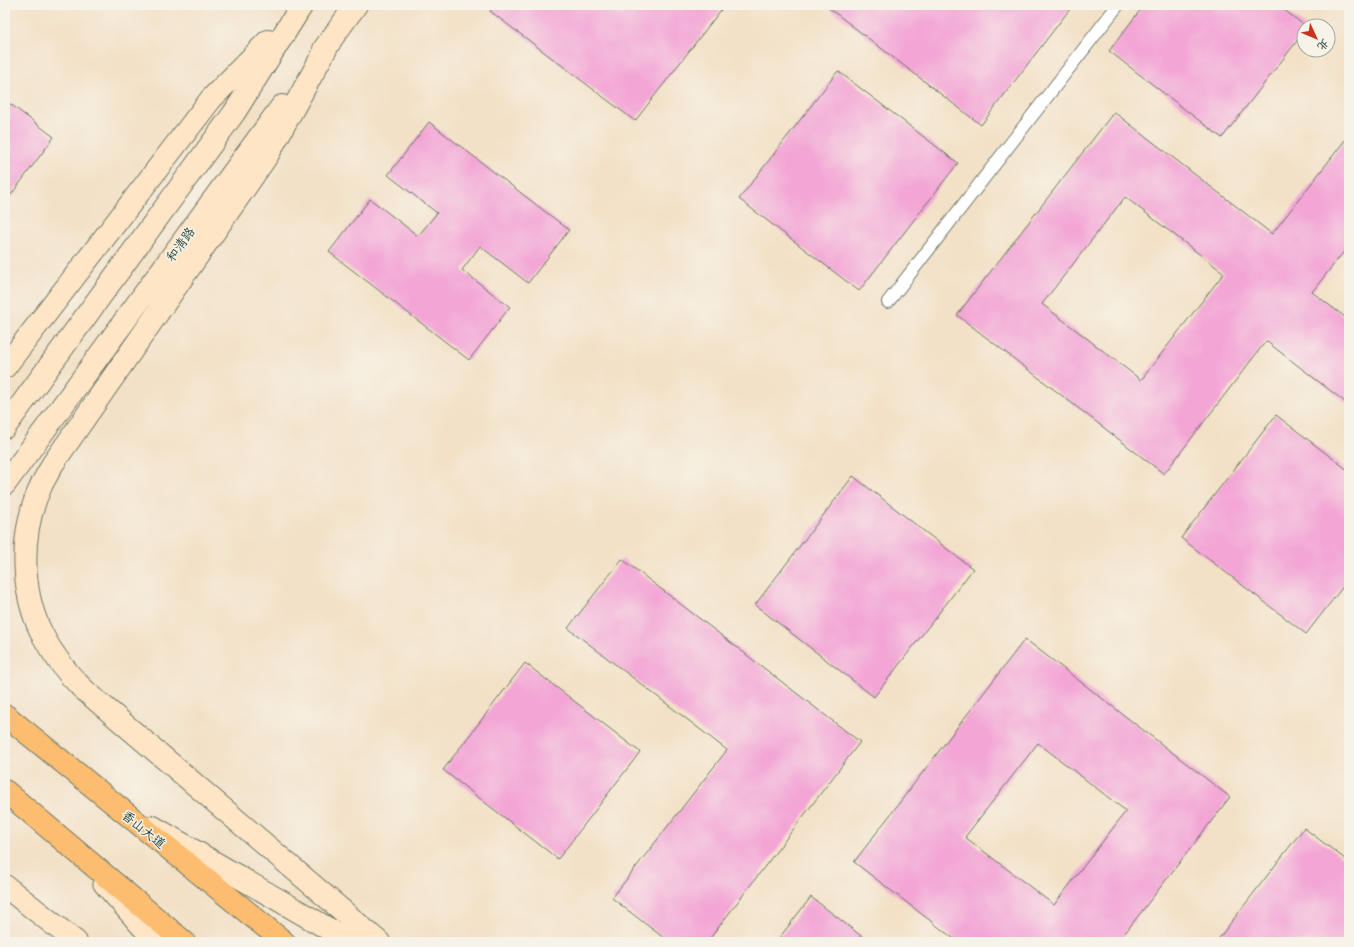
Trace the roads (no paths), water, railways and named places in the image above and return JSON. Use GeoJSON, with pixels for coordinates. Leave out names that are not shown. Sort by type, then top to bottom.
{"type":"FeatureCollection","features":[{"type":"Feature","properties":{"kind":"highway","name":"香山大道"},"geometry":{"type":"LineString","coordinates":[[5,715],[284,942]]}},
{"type":"Feature","properties":{"kind":"highway"},"geometry":{"type":"LineString","coordinates":[[5,791],[184,942]]}},
{"type":"Feature","properties":{"kind":"main road","name":"和清路"},"geometry":{"type":"LineString","coordinates":[[5,484],[356,5]]}},
{"type":"Feature","properties":{"kind":"main road"},"geometry":{"type":"LineString","coordinates":[[5,367],[211,99],[300,8]]}},
{"type":"Feature","properties":{"kind":"main road"},"geometry":{"type":"LineString","coordinates":[[5,427],[234,113],[300,8]]}},
{"type":"Feature","properties":{"kind":"main road"},"geometry":{"type":"LineString","coordinates":[[332,38],[267,156],[52,465],[40,487],[32,510],[27,535],[25,560],[27,585],[33,610],[41,633],[66,672],[82,688],[379,942]]}},
{"type":"Feature","properties":{"kind":"main road"},"geometry":{"type":"LineString","coordinates":[[116,805],[351,942]]}},
{"type":"Feature","properties":{"kind":"main road"},"geometry":{"type":"LineString","coordinates":[[76,850],[156,942]]}},
{"type":"Feature","properties":{"kind":"main road"},"geometry":{"type":"LineString","coordinates":[[5,886],[76,942]]}},
{"type":"Feature","properties":{"kind":"lane"},"geometry":{"type":"LineString","coordinates":[[888,302],[1118,5]]}}]}
